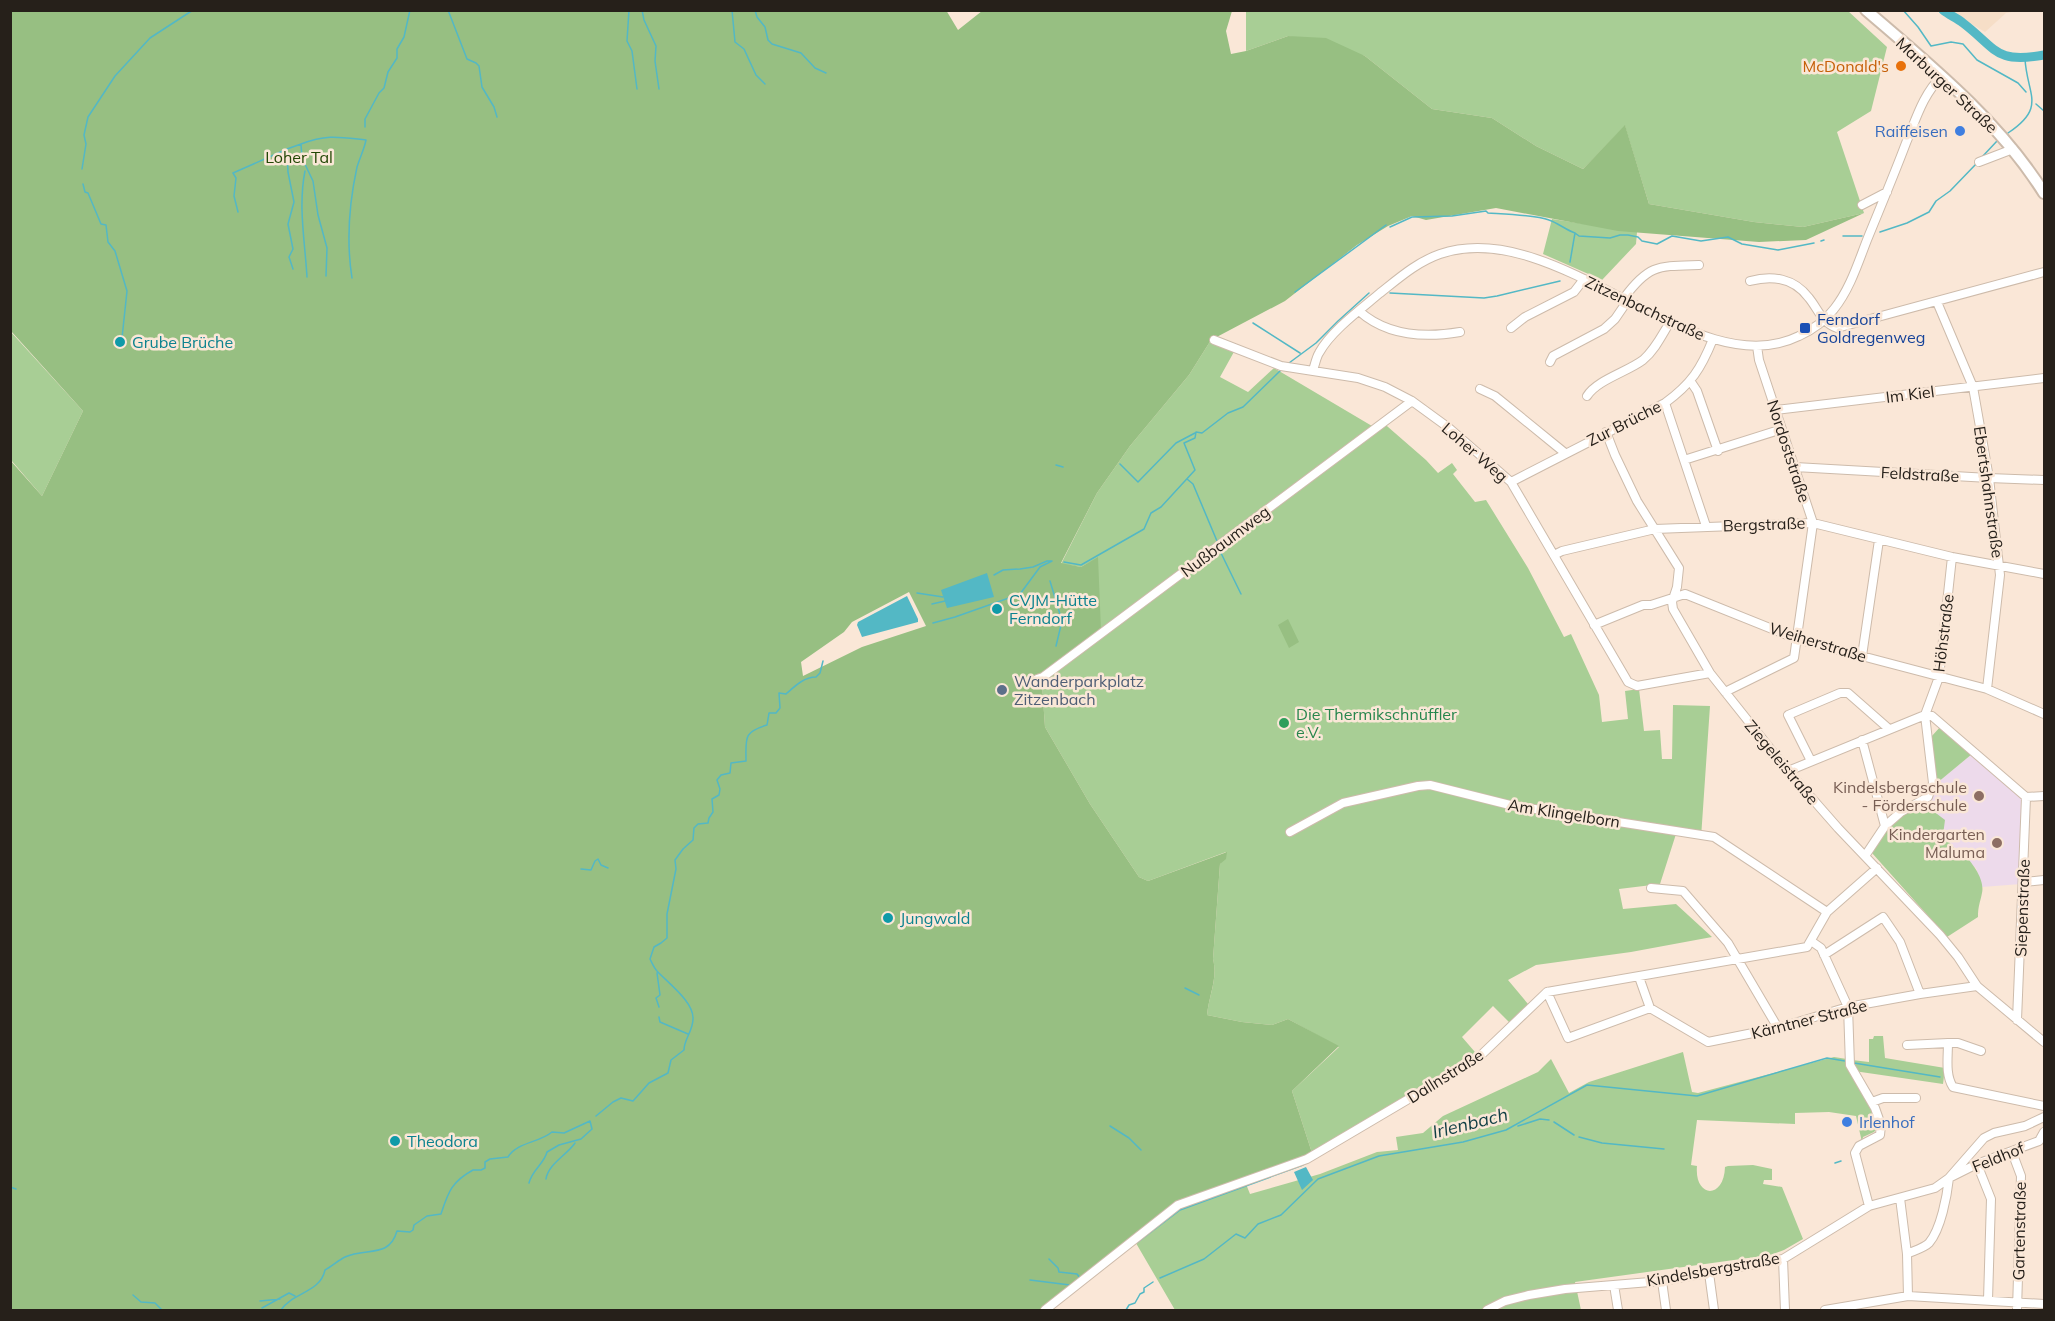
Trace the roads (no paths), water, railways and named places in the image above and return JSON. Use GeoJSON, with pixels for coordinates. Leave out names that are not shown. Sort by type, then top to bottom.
{"type":"FeatureCollection","features":[{"type":"Feature","properties":{"kind":"main road","name":"Marburger Straße"},"geometry":{"type":"LineString","coordinates":[[1866,10],[1942,76],[1991,124],[2013,149],[2044,193]]}},
{"type":"Feature","properties":{"kind":"street","name":"Zitzenbachstraße"},"geometry":{"type":"LineString","coordinates":[[1313,370],[1318,354],[1324,346],[1359,311],[1416,265],[1441,254],[1464,249],[1514,253],[1538,260],[1584,279],[1670,322],[1730,344],[1757,346],[1796,338],[1824,320],[1834,310],[1848,287],[1919,109],[1931,87],[1942,76]]}},
{"type":"Feature","properties":{"kind":"street"},"geometry":{"type":"LineString","coordinates":[[1979,162],[2013,149]]}},
{"type":"Feature","properties":{"kind":"street"},"geometry":{"type":"LineString","coordinates":[[1862,205],[1887,192]]}},
{"type":"Feature","properties":{"kind":"street"},"geometry":{"type":"LineString","coordinates":[[1550,362],[1553,356],[1604,329],[1616,319],[1636,282],[1648,272],[1669,265],[1699,265]]}},
{"type":"Feature","properties":{"kind":"street"},"geometry":{"type":"LineString","coordinates":[[1750,281],[1765,276],[1786,280],[1799,287],[1824,320],[1837,328],[2044,272]]}},
{"type":"Feature","properties":{"kind":"street"},"geometry":{"type":"LineString","coordinates":[[1511,328],[1525,317],[1574,292],[1584,279]]}},
{"type":"Feature","properties":{"kind":"street","name":"Ebertshahnstraße"},"geometry":{"type":"LineString","coordinates":[[1937,302],[1973,387],[1989,478],[2000,567],[1987,689]]}},
{"type":"Feature","properties":{"kind":"street"},"geometry":{"type":"LineString","coordinates":[[1359,311],[1369,320],[1399,332],[1440,336],[1460,332]]}},
{"type":"Feature","properties":{"kind":"street"},"geometry":{"type":"LineString","coordinates":[[1587,396],[1592,389],[1632,368],[1645,358],[1655,348],[1670,322]]}},
{"type":"Feature","properties":{"kind":"street","name":"Zur Brüche"},"geometry":{"type":"LineString","coordinates":[[1511,482],[1665,403],[1691,382],[1703,364],[1713,339]]}},
{"type":"Feature","properties":{"kind":"street","name":"Loher Weg"},"geometry":{"type":"LineString","coordinates":[[1214,340],[1281,366],[1358,378],[1385,387],[1412,401],[1449,428],[1511,482],[1628,682],[1637,686],[1710,673]]}},
{"type":"Feature","properties":{"kind":"street","name":"Nordoststraße"},"geometry":{"type":"LineString","coordinates":[[1725,692],[1794,658],[1813,523],[1759,360],[1757,346]]}},
{"type":"Feature","properties":{"kind":"street","name":"Im Kiel"},"geometry":{"type":"LineString","coordinates":[[1776,410],[2044,378]]}},
{"type":"Feature","properties":{"kind":"street"},"geometry":{"type":"LineString","coordinates":[[1691,382],[1697,391],[1718,451]]}},
{"type":"Feature","properties":{"kind":"street"},"geometry":{"type":"LineString","coordinates":[[1480,389],[1496,396],[1565,453]]}},
{"type":"Feature","properties":{"kind":"street","name":"Nußbaumweg"},"geometry":{"type":"LineString","coordinates":[[1037,679],[1412,401]]}},
{"type":"Feature","properties":{"kind":"street"},"geometry":{"type":"LineString","coordinates":[[1665,403],[1706,526]]}},
{"type":"Feature","properties":{"kind":"street"},"geometry":{"type":"LineString","coordinates":[[1684,460],[1782,429]]}},
{"type":"Feature","properties":{"kind":"street","name":"Ziegeleistraße"},"geometry":{"type":"LineString","coordinates":[[1606,432],[1629,485],[1679,568],[1673,609],[1710,673],[1788,771],[1940,935],[1977,986],[2044,1042]]}},
{"type":"Feature","properties":{"kind":"street","name":"Feldstraße"},"geometry":{"type":"LineString","coordinates":[[1795,467],[2044,480]]}},
{"type":"Feature","properties":{"kind":"street","name":"Bergstraße"},"geometry":{"type":"LineString","coordinates":[[1554,555],[1562,551],[1655,529],[1813,523],[1952,557],[2044,574]]}},
{"type":"Feature","properties":{"kind":"street"},"geometry":{"type":"LineString","coordinates":[[1862,656],[1879,540]]}},
{"type":"Feature","properties":{"kind":"street","name":"Höhstraße"},"geometry":{"type":"LineString","coordinates":[[1865,856],[1885,826],[1901,812],[1928,797],[1932,790],[1925,715],[1939,677],[1952,557]]}},
{"type":"Feature","properties":{"kind":"street","name":"Weiherstraße"},"geometry":{"type":"LineString","coordinates":[[1594,625],[1643,605],[1685,594],[1797,639],[1987,689],[2044,714]]}},
{"type":"Feature","properties":{"kind":"street"},"geometry":{"type":"LineString","coordinates":[[1811,761],[1788,716],[1840,693],[1848,693],[1889,729]]}},
{"type":"Feature","properties":{"kind":"street"},"geometry":{"type":"LineString","coordinates":[[1788,771],[1925,715],[1932,716],[2026,797],[2044,796]]}},
{"type":"Feature","properties":{"kind":"street"},"geometry":{"type":"LineString","coordinates":[[1862,740],[1885,826]]}},
{"type":"Feature","properties":{"kind":"street","name":"Am Klingelborn"},"geometry":{"type":"LineString","coordinates":[[1290,832],[1342,803],[1430,785],[1510,805],[1714,837],[1827,912]]}},
{"type":"Feature","properties":{"kind":"street","name":"Siepenstraße"},"geometry":{"type":"LineString","coordinates":[[2018,1020],[2026,797]]}},
{"type":"Feature","properties":{"kind":"street"},"geometry":{"type":"LineString","coordinates":[[1639,977],[1650,1008],[1568,1038],[1547,992],[1807,947],[1827,912],[1877,868]]}},
{"type":"Feature","properties":{"kind":"street"},"geometry":{"type":"LineString","coordinates":[[2024,882],[2044,880]]}},
{"type":"Feature","properties":{"kind":"street"},"geometry":{"type":"LineString","coordinates":[[1651,888],[1683,891],[1728,943],[1778,1028]]}},
{"type":"Feature","properties":{"kind":"street"},"geometry":{"type":"LineString","coordinates":[[1824,955],[1883,917],[1900,942],[1920,994]]}},
{"type":"Feature","properties":{"kind":"street"},"geometry":{"type":"LineString","coordinates":[[1811,941],[1821,948],[1848,1007],[1851,1071],[1872,1102],[1881,1125],[1880,1135],[1859,1146],[1856,1153],[1869,1206]]}},
{"type":"Feature","properties":{"kind":"street","name":"Kärntner Straße"},"geometry":{"type":"LineString","coordinates":[[1650,1008],[1708,1042],[1778,1028],[1848,1007],[1977,986]]}},
{"type":"Feature","properties":{"kind":"street","name":"Dallnstraße"},"geometry":{"type":"LineString","coordinates":[[1045,1311],[1178,1205],[1307,1159],[1478,1058],[1547,992]]}},
{"type":"Feature","properties":{"kind":"street"},"geometry":{"type":"LineString","coordinates":[[1948,1043],[1948,1072],[1953,1087],[2044,1106]]}},
{"type":"Feature","properties":{"kind":"street"},"geometry":{"type":"LineString","coordinates":[[1907,1046],[1958,1043],[1981,1051]]}},
{"type":"Feature","properties":{"kind":"street"},"geometry":{"type":"LineString","coordinates":[[1872,1102],[1883,1098],[1916,1098]]}},
{"type":"Feature","properties":{"kind":"street","name":"Kindelsbergstraße"},"geometry":{"type":"LineString","coordinates":[[1487,1311],[1505,1300],[1529,1295],[1565,1289],[1662,1281],[1783,1259],[1869,1206],[1935,1188],[1948,1178],[1984,1138],[1994,1133],[2025,1126],[2044,1117]]}},
{"type":"Feature","properties":{"kind":"street","name":"Feldhof"},"geometry":{"type":"LineString","coordinates":[[1948,1178],[1977,1164],[2039,1141],[2044,1132]]}},
{"type":"Feature","properties":{"kind":"street","name":"Gartenstraße"},"geometry":{"type":"LineString","coordinates":[[2012,1152],[2020,1176],[2017,1306]]}},
{"type":"Feature","properties":{"kind":"street"},"geometry":{"type":"LineString","coordinates":[[1977,1164],[1990,1199],[1988,1300]]}},
{"type":"Feature","properties":{"kind":"street"},"geometry":{"type":"LineString","coordinates":[[1907,1254],[1928,1245],[1934,1234],[1947,1198],[1948,1178]]}},
{"type":"Feature","properties":{"kind":"street"},"geometry":{"type":"LineString","coordinates":[[1900,1198],[1907,1254],[1908,1296]]}},
{"type":"Feature","properties":{"kind":"street"},"geometry":{"type":"LineString","coordinates":[[1783,1259],[1785,1311]]}},
{"type":"Feature","properties":{"kind":"street"},"geometry":{"type":"LineString","coordinates":[[1709,1273],[1714,1311]]}},
{"type":"Feature","properties":{"kind":"street"},"geometry":{"type":"LineString","coordinates":[[1662,1281],[1666,1311]]}},
{"type":"Feature","properties":{"kind":"street"},"geometry":{"type":"LineString","coordinates":[[1614,1286],[1618,1311]]}},
{"type":"Feature","properties":{"kind":"street"},"geometry":{"type":"LineString","coordinates":[[1825,1311],[1908,1296],[1988,1300],[2017,1306],[2044,1304]]}},
{"type":"Feature","properties":{"kind":"water"},"geometry":{"type":"Polygon","coordinates":[[[987,573],[994,597],[947,608],[941,590],[987,573]]]}},
{"type":"Feature","properties":{"kind":"water"},"geometry":{"type":"Polygon","coordinates":[[[907,596],[918,622],[862,637],[858,622],[907,596]]]}},
{"type":"Feature","properties":{"kind":"water"},"geometry":{"type":"Polygon","coordinates":[[[1306,1167],[1313,1180],[1302,1190],[1294,1172],[1306,1167]]]}},
{"type":"Feature","properties":{"kind":"waterway"},"geometry":{"type":"LineString","coordinates":[[82,169],[86,144],[84,135],[88,117],[115,76],[150,38],[193,10]]}},
{"type":"Feature","properties":{"kind":"waterway"},"geometry":{"type":"LineString","coordinates":[[365,127],[365,119],[384,88],[388,72],[397,58],[397,49],[404,37],[410,10]]}},
{"type":"Feature","properties":{"kind":"waterway"},"geometry":{"type":"LineString","coordinates":[[448,10],[467,59],[479,66],[482,87],[497,117]]}},
{"type":"Feature","properties":{"kind":"waterway"},"geometry":{"type":"LineString","coordinates":[[629,10],[627,41],[632,51],[637,89]]}},
{"type":"Feature","properties":{"kind":"waterway"},"geometry":{"type":"LineString","coordinates":[[642,10],[656,46],[655,61],[659,89]]}},
{"type":"Feature","properties":{"kind":"waterway"},"geometry":{"type":"LineString","coordinates":[[732,10],[735,42],[744,49],[756,75],[765,84]]}},
{"type":"Feature","properties":{"kind":"waterway"},"geometry":{"type":"LineString","coordinates":[[755,10],[772,44],[801,53],[815,68],[826,73]]}},
{"type":"Feature","properties":{"kind":"waterway"},"geometry":{"type":"LineString","coordinates":[[1903,10],[1931,46],[1951,42],[1963,44],[1977,60],[2018,83],[2026,92]]}},
{"type":"Feature","properties":{"kind":"waterway"},"geometry":{"type":"LineString","coordinates":[[1943,10],[2006,56],[2044,55]]}},
{"type":"Feature","properties":{"kind":"waterway"},"geometry":{"type":"LineString","coordinates":[[2008,133],[2020,124],[2031,108],[2031,91],[2025,59]]}},
{"type":"Feature","properties":{"kind":"waterway"},"geometry":{"type":"LineString","coordinates":[[2036,104],[2044,111]]}},
{"type":"Feature","properties":{"kind":"waterway"},"geometry":{"type":"LineString","coordinates":[[326,276],[327,248],[318,215],[313,181],[302,158],[301,144],[318,139],[340,137],[366,140],[357,167],[350,208],[349,250],[352,278]]}},
{"type":"Feature","properties":{"kind":"waterway"},"geometry":{"type":"LineString","coordinates":[[1982,157],[1997,141]]}},
{"type":"Feature","properties":{"kind":"waterway"},"geometry":{"type":"LineString","coordinates":[[293,269],[289,257],[293,249],[288,224],[294,202],[288,172],[287,149],[301,144]]}},
{"type":"Feature","properties":{"kind":"waterway"},"geometry":{"type":"LineString","coordinates":[[238,212],[234,196],[236,178],[233,173],[285,150]]}},
{"type":"Feature","properties":{"kind":"waterway"},"geometry":{"type":"LineString","coordinates":[[1880,232],[1907,223],[1929,212],[1936,201],[1950,191],[1977,163]]}},
{"type":"Feature","properties":{"kind":"waterway"},"geometry":{"type":"LineString","coordinates":[[305,171],[302,211],[307,277]]}},
{"type":"Feature","properties":{"kind":"waterway"},"geometry":{"type":"LineString","coordinates":[[83,184],[101,224],[106,225],[108,242],[115,251],[127,291],[122,338]]}},
{"type":"Feature","properties":{"kind":"waterway"},"geometry":{"type":"LineString","coordinates":[[1390,227],[1412,217],[1452,216],[1486,211],[1543,218],[1575,233]]}},
{"type":"Feature","properties":{"kind":"waterway"},"geometry":{"type":"LineString","coordinates":[[1295,292],[1386,225]]}},
{"type":"Feature","properties":{"kind":"waterway"},"geometry":{"type":"LineString","coordinates":[[1570,262],[1575,233],[1579,236],[1610,238],[1628,235],[1657,244],[1672,236],[1701,241],[1728,237],[1742,244],[1778,250],[1814,243]]}},
{"type":"Feature","properties":{"kind":"waterway"},"geometry":{"type":"LineString","coordinates":[[1843,236],[1862,236]]}},
{"type":"Feature","properties":{"kind":"waterway"},"geometry":{"type":"LineString","coordinates":[[1390,293],[1484,298],[1560,281]]}},
{"type":"Feature","properties":{"kind":"waterway"},"geometry":{"type":"LineString","coordinates":[[1289,363],[1316,343],[1369,293]]}},
{"type":"Feature","properties":{"kind":"waterway"},"geometry":{"type":"LineString","coordinates":[[1253,323],[1300,353]]}},
{"type":"Feature","properties":{"kind":"waterway"},"geometry":{"type":"LineString","coordinates":[[1064,562],[1081,565],[1144,529],[1151,513],[1161,507],[1195,470],[1184,443],[1195,438],[1196,432],[1202,433],[1228,413],[1243,407],[1281,370]]}},
{"type":"Feature","properties":{"kind":"waterway"},"geometry":{"type":"LineString","coordinates":[[1120,464],[1138,482],[1176,443],[1195,433]]}},
{"type":"Feature","properties":{"kind":"waterway"},"geometry":{"type":"LineString","coordinates":[[1056,465],[1063,467]]}},
{"type":"Feature","properties":{"kind":"waterway"},"geometry":{"type":"LineString","coordinates":[[1187,479],[1193,484],[1217,541]]}},
{"type":"Feature","properties":{"kind":"waterway"},"geometry":{"type":"LineString","coordinates":[[1219,549],[1241,594]]}},
{"type":"Feature","properties":{"kind":"waterway"},"geometry":{"type":"LineString","coordinates":[[994,575],[1003,570],[1033,567],[1051,561]]}},
{"type":"Feature","properties":{"kind":"waterway"},"geometry":{"type":"LineString","coordinates":[[933,623],[1020,594],[1040,567],[1052,561]]}},
{"type":"Feature","properties":{"kind":"waterway"},"geometry":{"type":"LineString","coordinates":[[1050,581],[1062,621],[1056,646]]}},
{"type":"Feature","properties":{"kind":"waterway"},"geometry":{"type":"LineString","coordinates":[[917,593],[943,597]]}},
{"type":"Feature","properties":{"kind":"waterway"},"geometry":{"type":"LineString","coordinates":[[932,604],[945,601]]}},
{"type":"Feature","properties":{"kind":"waterway"},"geometry":{"type":"LineString","coordinates":[[596,1116],[621,1098],[633,1101],[649,1083],[668,1073],[671,1060],[684,1050],[693,1023],[692,1013],[680,993],[656,970],[650,959],[654,947],[667,938],[667,914],[676,869],[675,860],[693,840],[694,828],[698,824],[708,823],[713,812],[712,799],[719,795],[717,780],[721,775],[730,773],[731,763],[746,761],[746,741],[750,733],[767,725],[769,713],[776,713],[780,708],[779,693],[786,694],[804,680],[816,677],[820,673],[823,661]]}},
{"type":"Feature","properties":{"kind":"waterway"},"geometry":{"type":"LineString","coordinates":[[581,869],[591,870],[598,859],[601,865],[608,868]]}},
{"type":"Feature","properties":{"kind":"waterway"},"geometry":{"type":"LineString","coordinates":[[657,973],[660,995],[656,998],[659,1007]]}},
{"type":"Feature","properties":{"kind":"waterway"},"geometry":{"type":"LineString","coordinates":[[1185,988],[1199,995]]}},
{"type":"Feature","properties":{"kind":"waterway"},"geometry":{"type":"LineString","coordinates":[[659,1017],[660,1022],[688,1034]]}},
{"type":"Feature","properties":{"kind":"waterway","name":"Irlenbach"},"geometry":{"type":"LineString","coordinates":[[1160,1278],[1204,1259],[1236,1234],[1245,1238],[1258,1224],[1281,1215],[1318,1179],[1379,1156],[1463,1142],[1506,1130],[1587,1085],[1697,1096],[1827,1058],[1845,1061]]}},
{"type":"Feature","properties":{"kind":"waterway","name":"Irlenbach"},"geometry":{"type":"LineString","coordinates":[[1854,1063],[1940,1077]]}},
{"type":"Feature","properties":{"kind":"waterway"},"geometry":{"type":"LineString","coordinates":[[1518,1126],[1540,1119],[1549,1120]]}},
{"type":"Feature","properties":{"kind":"waterway"},"geometry":{"type":"LineString","coordinates":[[281,1310],[292,1299],[318,1283],[325,1270],[343,1258],[383,1249],[393,1240],[397,1231],[410,1232],[414,1225],[427,1216],[441,1214],[448,1194],[455,1184],[473,1170],[485,1168],[485,1162],[490,1159],[508,1157],[522,1145],[552,1132],[564,1133],[590,1121],[592,1129],[581,1139],[559,1145],[547,1152],[529,1183]]}},
{"type":"Feature","properties":{"kind":"waterway"},"geometry":{"type":"LineString","coordinates":[[1554,1122],[1574,1135]]}},
{"type":"Feature","properties":{"kind":"waterway"},"geometry":{"type":"LineString","coordinates":[[1110,1126],[1129,1138],[1141,1150]]}},
{"type":"Feature","properties":{"kind":"waterway"},"geometry":{"type":"LineString","coordinates":[[1579,1137],[1602,1143],[1664,1149]]}},
{"type":"Feature","properties":{"kind":"waterway"},"geometry":{"type":"LineString","coordinates":[[546,1179],[554,1164],[575,1143]]}},
{"type":"Feature","properties":{"kind":"waterway"},"geometry":{"type":"LineString","coordinates":[[1835,1163],[1841,1161]]}},
{"type":"Feature","properties":{"kind":"waterway"},"geometry":{"type":"LineString","coordinates":[[1138,1242],[1180,1210],[1303,1165]]}},
{"type":"Feature","properties":{"kind":"waterway"},"geometry":{"type":"LineString","coordinates":[[10,1187],[16,1189]]}},
{"type":"Feature","properties":{"kind":"waterway"},"geometry":{"type":"LineString","coordinates":[[1049,1259],[1059,1272],[1077,1274],[1080,1278]]}},
{"type":"Feature","properties":{"kind":"waterway"},"geometry":{"type":"LineString","coordinates":[[1030,1280],[1070,1285]]}},
{"type":"Feature","properties":{"kind":"waterway","name":"Irlenbach"},"geometry":{"type":"LineString","coordinates":[[1119,1310],[1126,1310],[1129,1305],[1135,1303],[1140,1294],[1144,1292],[1144,1288],[1153,1282]]}},
{"type":"Feature","properties":{"kind":"waterway"},"geometry":{"type":"LineString","coordinates":[[262,1308],[289,1293],[295,1296]]}},
{"type":"Feature","properties":{"kind":"waterway"},"geometry":{"type":"LineString","coordinates":[[133,1295],[141,1302],[155,1303],[162,1310]]}},
{"type":"Feature","properties":{"kind":"waterway"},"geometry":{"type":"LineString","coordinates":[[260,1301],[280,1299]]}},
{"type":"Feature","properties":{"kind":"place","name":"McDonald's"},"geometry":{"type":"Point","coordinates":[1901,66]}},
{"type":"Feature","properties":{"kind":"place","name":"Raiffeisen"},"geometry":{"type":"Point","coordinates":[1960,131]}},
{"type":"Feature","properties":{"kind":"place","name":"Ferndorf Goldregenweg"},"geometry":{"type":"Point","coordinates":[1805,328]}},
{"type":"Feature","properties":{"kind":"place","name":"Grube Brüche"},"geometry":{"type":"Point","coordinates":[120,342]}},
{"type":"Feature","properties":{"kind":"place","name":"CVJM-Hütte Ferndorf"},"geometry":{"type":"Point","coordinates":[997,609]}},
{"type":"Feature","properties":{"kind":"place","name":"Wanderparkplatz Zitzenbach"},"geometry":{"type":"Point","coordinates":[1002,690]}},
{"type":"Feature","properties":{"kind":"place","name":"Die Thermikschnüffler e.V."},"geometry":{"type":"Point","coordinates":[1284,723]}},
{"type":"Feature","properties":{"kind":"place","name":"Kindelsbergschule - Förderschule"},"geometry":{"type":"Point","coordinates":[1979,796]}},
{"type":"Feature","properties":{"kind":"place","name":"Kindergarten Maluma"},"geometry":{"type":"Point","coordinates":[1997,843]}},
{"type":"Feature","properties":{"kind":"place","name":"Jungwald"},"geometry":{"type":"Point","coordinates":[888,918]}},
{"type":"Feature","properties":{"kind":"place","name":"Irlenhof"},"geometry":{"type":"Point","coordinates":[1847,1122]}},
{"type":"Feature","properties":{"kind":"place","name":"Theodora"},"geometry":{"type":"Point","coordinates":[395,1141]}},
{"type":"Feature","properties":{"kind":"park label","name":"Loher Tal"},"geometry":{"type":"Point","coordinates":[299,157]}}]}
